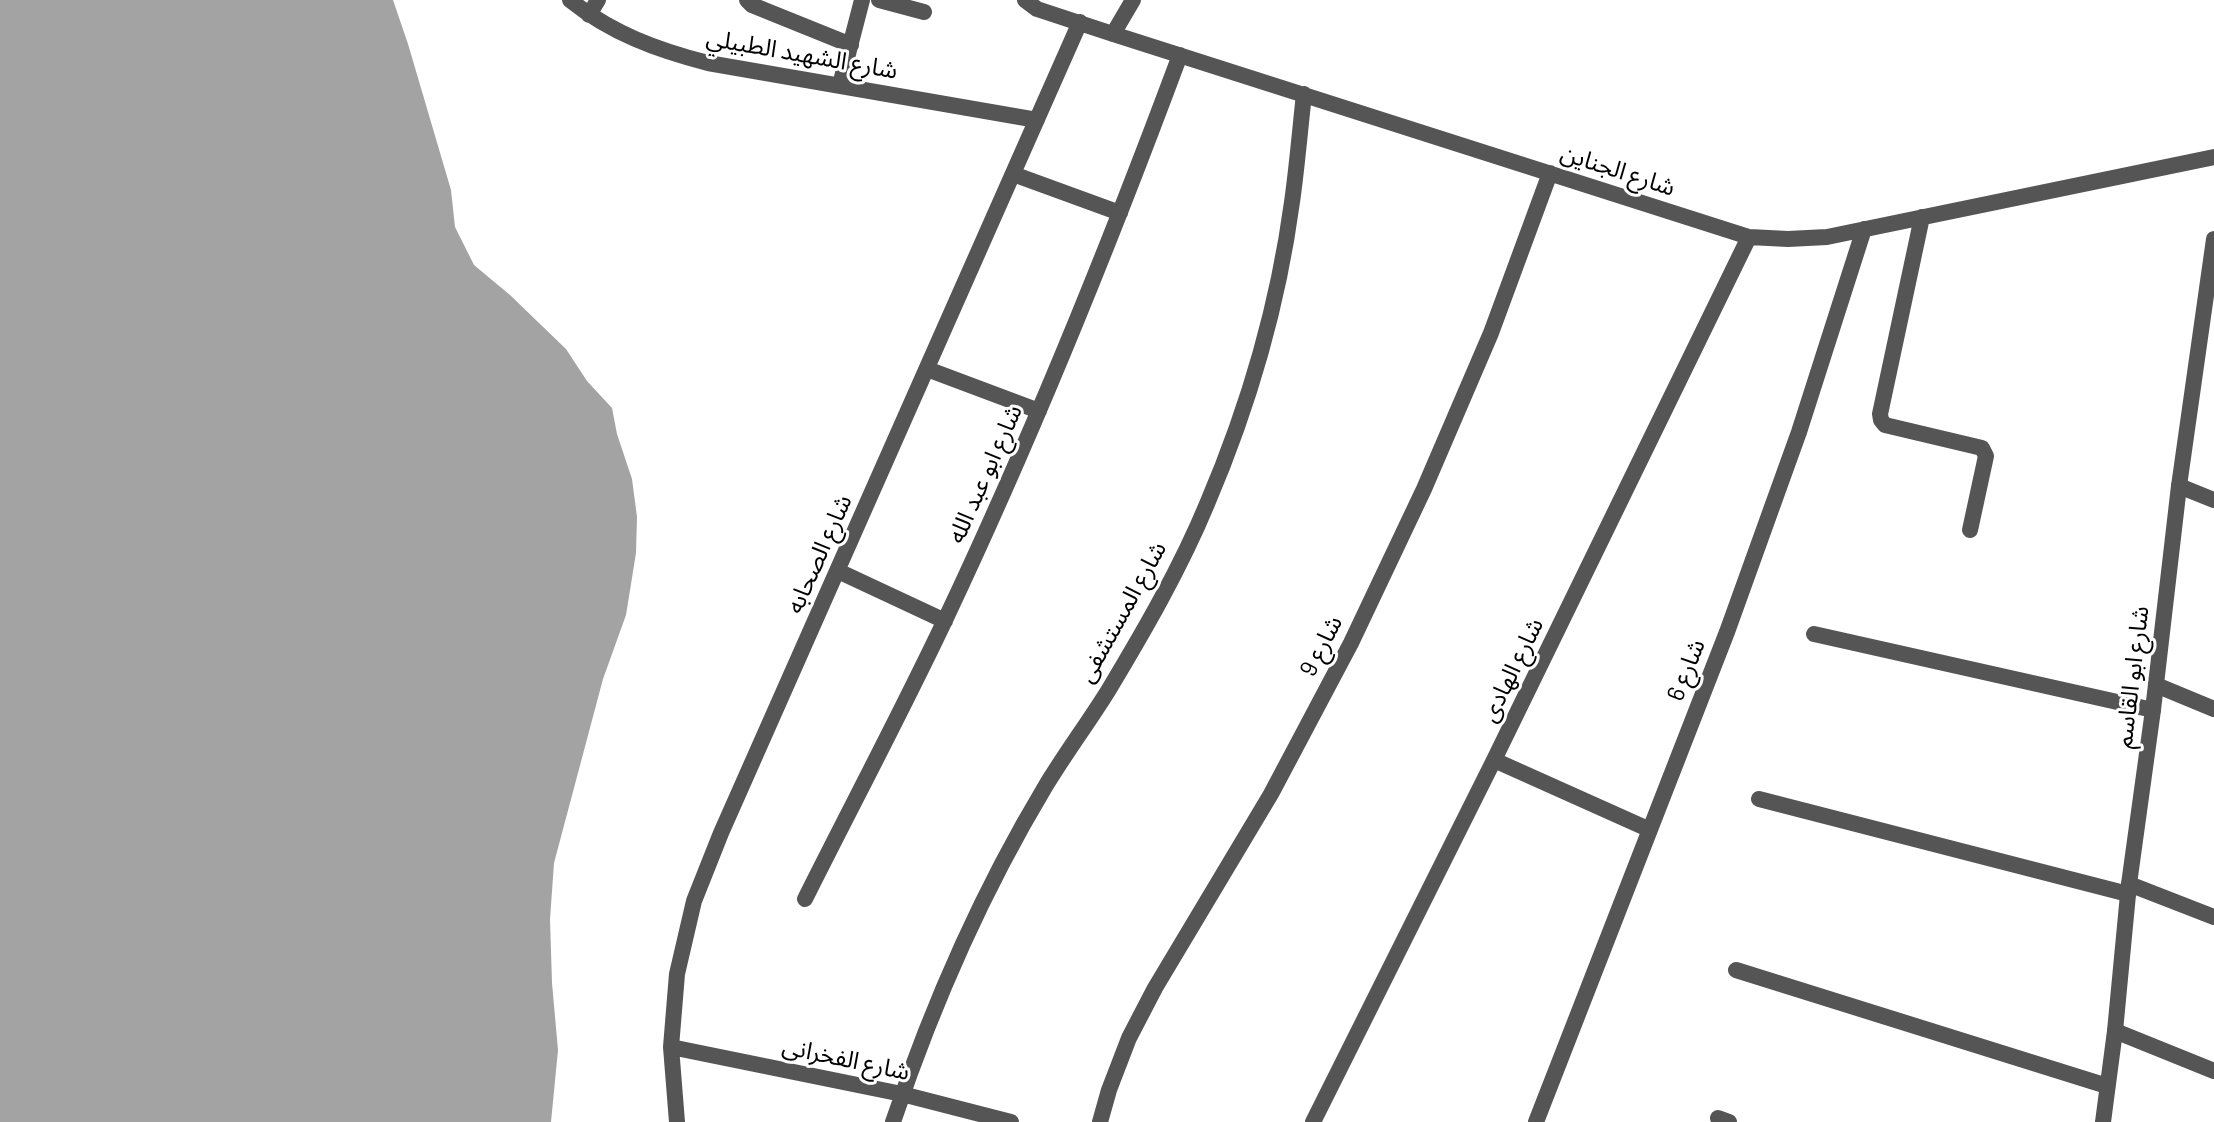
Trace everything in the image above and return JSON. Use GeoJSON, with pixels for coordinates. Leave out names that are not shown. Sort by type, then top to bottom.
{"type":"FeatureCollection","features":[{"type":"Feature","properties":{"kind":"street","name":"شارع الشهيد الطبيلي"},"geometry":{"type":"LineString","coordinates":[[570,0],[594,7],[626,36],[666,52],[708,63],[1037,120]]}},
{"type":"Feature","properties":{"kind":"street"},"geometry":{"type":"LineString","coordinates":[[747,0],[752,5],[851,45]]}},
{"type":"Feature","properties":{"kind":"street"},"geometry":{"type":"LineString","coordinates":[[840,85],[862,0]]}},
{"type":"Feature","properties":{"kind":"street"},"geometry":{"type":"LineString","coordinates":[[879,0],[924,12]]}},
{"type":"Feature","properties":{"kind":"street","name":"شارع الجناين"},"geometry":{"type":"LineString","coordinates":[[1025,0],[1037,9],[1113,34],[1749,237],[1827,237],[2214,157]]}},
{"type":"Feature","properties":{"kind":"street"},"geometry":{"type":"LineString","coordinates":[[1113,34],[1133,0]]}},
{"type":"Feature","properties":{"kind":"street","name":"شارع الصحابه"},"geometry":{"type":"LineString","coordinates":[[677,1122],[671,1047],[677,974],[694,901],[721,833],[1080,22]]}},
{"type":"Feature","properties":{"kind":"street","name":"شارع ابو عبد الله"},"geometry":{"type":"LineString","coordinates":[[805,899],[945,621],[1039,411],[1180,55]]}},
{"type":"Feature","properties":{"kind":"street","name":"شارع المستشفى"},"geometry":{"type":"LineString","coordinates":[[893,1122],[942,991],[990,887],[1045,786],[1108,690],[1160,600],[1207,505],[1244,407],[1273,307],[1292,204],[1304,94]]}},
{"type":"Feature","properties":{"kind":"street","name":"شارع 9"},"geometry":{"type":"LineString","coordinates":[[1100,1122],[1129,1038],[1148,1001],[1271,794],[1351,643],[1418,503],[1491,333],[1550,173]]}},
{"type":"Feature","properties":{"kind":"street"},"geometry":{"type":"LineString","coordinates":[[1013,174],[1120,213]]}},
{"type":"Feature","properties":{"kind":"street"},"geometry":{"type":"LineString","coordinates":[[1922,217],[1880,414],[1885,425],[1982,448],[1986,456],[1970,530]]}},
{"type":"Feature","properties":{"kind":"street","name":"شارع 6"},"geometry":{"type":"LineString","coordinates":[[1536,1122],[1727,632],[1789,461],[1864,229]]}},
{"type":"Feature","properties":{"kind":"street","name":"شارع الهادى"},"geometry":{"type":"LineString","coordinates":[[1313,1122],[1749,237]]}},
{"type":"Feature","properties":{"kind":"street","name":"شارع ابو القاسم"},"geometry":{"type":"LineString","coordinates":[[2103,1122],[2128,889],[2214,239]]}},
{"type":"Feature","properties":{"kind":"street"},"geometry":{"type":"LineString","coordinates":[[927,369],[1039,411]]}},
{"type":"Feature","properties":{"kind":"street"},"geometry":{"type":"LineString","coordinates":[[2179,486],[2214,500]]}},
{"type":"Feature","properties":{"kind":"street"},"geometry":{"type":"LineString","coordinates":[[838,571],[945,621]]}},
{"type":"Feature","properties":{"kind":"street"},"geometry":{"type":"LineString","coordinates":[[1814,634],[2153,710]]}},
{"type":"Feature","properties":{"kind":"street"},"geometry":{"type":"LineString","coordinates":[[2156,685],[2214,709]]}},
{"type":"Feature","properties":{"kind":"street"},"geometry":{"type":"LineString","coordinates":[[1494,760],[1648,829]]}},
{"type":"Feature","properties":{"kind":"street"},"geometry":{"type":"LineString","coordinates":[[1759,799],[2128,889],[2214,917]]}},
{"type":"Feature","properties":{"kind":"street"},"geometry":{"type":"LineString","coordinates":[[1736,970],[2107,1086]]}},
{"type":"Feature","properties":{"kind":"street"},"geometry":{"type":"LineString","coordinates":[[2115,1031],[2214,1071]]}},
{"type":"Feature","properties":{"kind":"street","name":"شارع الفخرانى"},"geometry":{"type":"LineString","coordinates":[[671,1047],[902,1094],[1011,1122]]}},
{"type":"Feature","properties":{"kind":"shaded area"},"geometry":{"type":"Polygon","coordinates":[[[0,0],[393,0],[451,190],[455,227],[474,265],[566,349],[587,381],[612,408],[632,479],[637,517],[636,553],[626,615],[603,679],[554,863],[550,919],[558,1050],[551,1122],[0,1122],[0,0]]]}}]}
